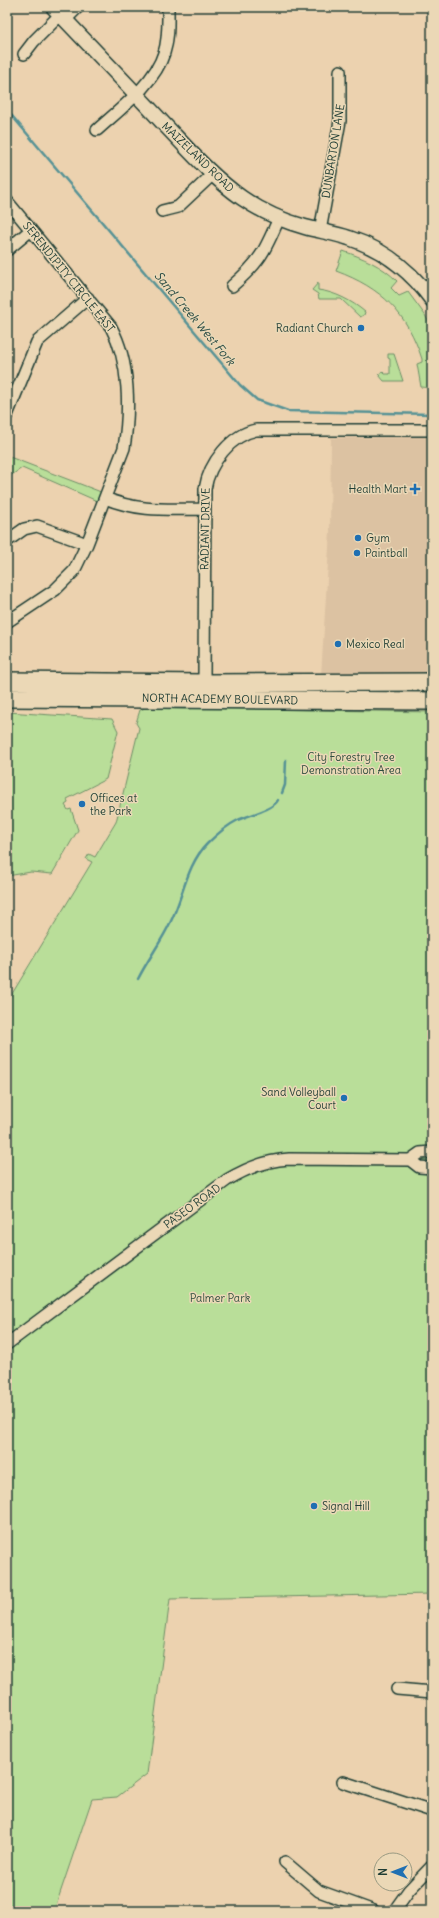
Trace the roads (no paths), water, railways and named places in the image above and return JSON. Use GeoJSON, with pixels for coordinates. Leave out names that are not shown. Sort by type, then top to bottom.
{"type":"FeatureCollection","features":[{"type":"Feature","properties":{"kind":"highway","name":"NORTH ACADEMY BOULEVARD"},"geometry":{"type":"LineString","coordinates":[[7,681],[204,683],[432,682]]}},
{"type":"Feature","properties":{"kind":"highway","name":"NORTH ACADEMY BOULEVARD"},"geometry":{"type":"LineString","coordinates":[[7,698],[432,701]]}},
{"type":"Feature","properties":{"kind":"main road","name":"MAIZELAND ROAD"},"geometry":{"type":"LineString","coordinates":[[59,14],[213,174],[243,199],[279,218],[320,231],[349,238],[378,250],[404,268],[429,290]]}},
{"type":"Feature","properties":{"kind":"main road"},"geometry":{"type":"LineString","coordinates":[[7,689],[18,688],[30,681]]}},
{"type":"Feature","properties":{"kind":"main road"},"geometry":{"type":"LineString","coordinates":[[130,698],[134,693],[142,691],[212,691],[222,689],[231,683]]}},
{"type":"Feature","properties":{"kind":"street"},"geometry":{"type":"LineString","coordinates":[[24,54],[59,14],[78,7]]}},
{"type":"Feature","properties":{"kind":"street"},"geometry":{"type":"LineString","coordinates":[[98,130],[154,74],[160,65],[167,39],[168,7]]}},
{"type":"Feature","properties":{"kind":"street","name":"DUNBARTON LANE"},"geometry":{"type":"LineString","coordinates":[[320,231],[340,121],[340,71]]}},
{"type":"Feature","properties":{"kind":"street"},"geometry":{"type":"LineString","coordinates":[[162,211],[178,207],[213,174]]}},
{"type":"Feature","properties":{"kind":"street","name":"SERENDIPITY CIRCLE EAST"},"geometry":{"type":"LineString","coordinates":[[7,201],[88,298],[116,335],[125,367],[126,436],[120,460],[87,544],[74,571],[62,584],[7,622]]}},
{"type":"Feature","properties":{"kind":"street"},"geometry":{"type":"LineString","coordinates":[[232,286],[261,258],[279,218]]}},
{"type":"Feature","properties":{"kind":"street"},"geometry":{"type":"LineString","coordinates":[[7,250],[31,230]]}},
{"type":"Feature","properties":{"kind":"street"},"geometry":{"type":"LineString","coordinates":[[7,415],[37,342],[88,298]]}},
{"type":"Feature","properties":{"kind":"street","name":"RADIANT DRIVE"},"geometry":{"type":"LineString","coordinates":[[204,683],[204,509],[206,482],[215,465],[231,443],[250,431],[256,430],[432,430]]}},
{"type":"Feature","properties":{"kind":"street"},"geometry":{"type":"LineString","coordinates":[[105,498],[126,506],[140,508],[204,509]]}},
{"type":"Feature","properties":{"kind":"street"},"geometry":{"type":"LineString","coordinates":[[7,541],[24,529],[37,526],[87,544]]}},
{"type":"Feature","properties":{"kind":"street","name":"PASEO ROAD"},"geometry":{"type":"LineString","coordinates":[[7,1344],[227,1180],[249,1168],[274,1160],[289,1159],[410,1160],[420,1153],[432,1152]]}},
{"type":"Feature","properties":{"kind":"street","name":"PASEO ROAD"},"geometry":{"type":"LineString","coordinates":[[410,1160],[419,1167],[432,1168]]}},
{"type":"Feature","properties":{"kind":"street"},"geometry":{"type":"LineString","coordinates":[[397,1689],[432,1692]]}},
{"type":"Feature","properties":{"kind":"street"},"geometry":{"type":"LineString","coordinates":[[343,1782],[432,1811]]}},
{"type":"Feature","properties":{"kind":"street"},"geometry":{"type":"LineString","coordinates":[[285,1862],[319,1891],[374,1911]]}},
{"type":"Feature","properties":{"kind":"street"},"geometry":{"type":"LineString","coordinates":[[394,1911],[409,1890],[432,1866]]}},
{"type":"Feature","properties":{"kind":"waterway","name":"Sand Creek West Fork"},"geometry":{"type":"LineString","coordinates":[[7,110],[240,385],[257,400],[288,411],[432,414]]}},
{"type":"Feature","properties":{"kind":"waterway"},"geometry":{"type":"LineString","coordinates":[[282,793],[285,785],[286,760]]}},
{"type":"Feature","properties":{"kind":"waterway"},"geometry":{"type":"LineString","coordinates":[[138,979],[175,912],[190,871],[200,852],[214,837],[229,825],[242,818],[271,807],[278,800]]}},
{"type":"Feature","properties":{"kind":"place","name":"Radiant Church"},"geometry":{"type":"Point","coordinates":[361,328]}},
{"type":"Feature","properties":{"kind":"place","name":"Health Mart"},"geometry":{"type":"Point","coordinates":[415,489]}},
{"type":"Feature","properties":{"kind":"place","name":"Gym"},"geometry":{"type":"Point","coordinates":[358,538]}},
{"type":"Feature","properties":{"kind":"place","name":"Paintball"},"geometry":{"type":"Point","coordinates":[357,553]}},
{"type":"Feature","properties":{"kind":"place","name":"Mexico Real"},"geometry":{"type":"Point","coordinates":[338,644]}},
{"type":"Feature","properties":{"kind":"place","name":"Offices at the Park"},"geometry":{"type":"Point","coordinates":[82,804]}},
{"type":"Feature","properties":{"kind":"place","name":"Sand Volleyball Court"},"geometry":{"type":"Point","coordinates":[344,1098]}},
{"type":"Feature","properties":{"kind":"place","name":"Signal Hill"},"geometry":{"type":"Point","coordinates":[314,1506]}},
{"type":"Feature","properties":{"kind":"park label","name":"City Forestry Tree Demonstration Area"},"geometry":{"type":"Point","coordinates":[351,763]}},
{"type":"Feature","properties":{"kind":"park label","name":"Palmer Park"},"geometry":{"type":"Point","coordinates":[220,1298]}}]}
